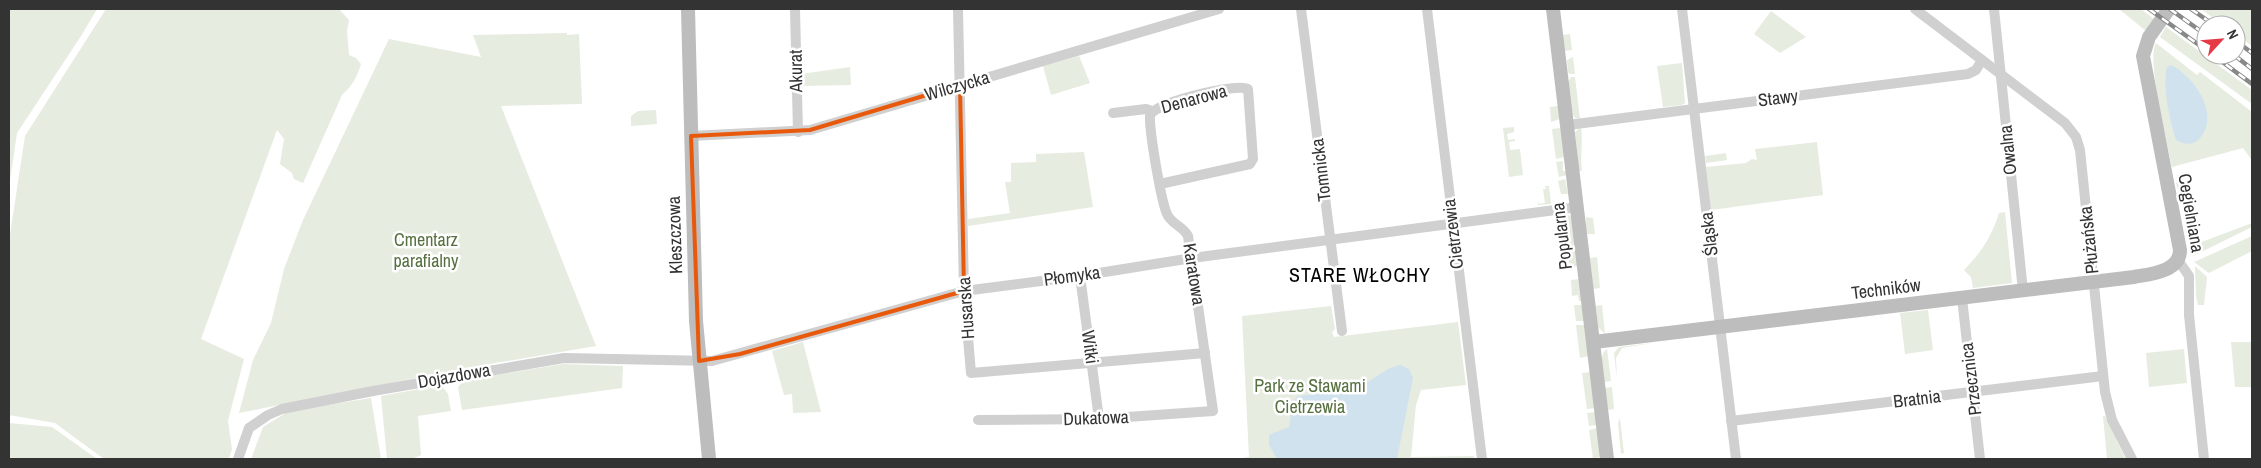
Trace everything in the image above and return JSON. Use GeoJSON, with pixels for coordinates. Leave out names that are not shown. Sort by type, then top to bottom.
{"type":"FeatureCollection","features":[{"type":"Feature","properties":{"kind":"street","name":"Kleszczowa"},"geometry":{"type":"LineString","coordinates":[[688,9],[699,362],[709,459]]}},
{"type":"Feature","properties":{"kind":"street","name":"Akurat"},"geometry":{"type":"LineString","coordinates":[[795,9],[798,132]]}},
{"type":"Feature","properties":{"kind":"street","name":"Husarska"},"geometry":{"type":"LineString","coordinates":[[958,9],[964,291],[971,373],[1205,353]]}},
{"type":"Feature","properties":{"kind":"street","name":"Wilczycka"},"geometry":{"type":"LineString","coordinates":[[691,136],[798,132],[1219,9]]}},
{"type":"Feature","properties":{"kind":"street","name":"Tomnicka"},"geometry":{"type":"LineString","coordinates":[[1301,9],[1342,332]]}},
{"type":"Feature","properties":{"kind":"street","name":"Cietrzewia"},"geometry":{"type":"LineString","coordinates":[[1427,9],[1482,459]]}},
{"type":"Feature","properties":{"kind":"street","name":"Popularna"},"geometry":{"type":"LineString","coordinates":[[1553,9],[1607,459]]}},
{"type":"Feature","properties":{"kind":"street","name":"Śląska"},"geometry":{"type":"LineString","coordinates":[[1682,9],[1736,459]]}},
{"type":"Feature","properties":{"kind":"street","name":"Płużańska"},"geometry":{"type":"LineString","coordinates":[[1915,9],[2068,126],[2076,136],[2080,150],[2103,376],[2109,410],[2132,459]]}},
{"type":"Feature","properties":{"kind":"street","name":"Owalna"},"geometry":{"type":"LineString","coordinates":[[1994,9],[2023,291]]}},
{"type":"Feature","properties":{"kind":"street","name":"Cegielniana"},"geometry":{"type":"LineString","coordinates":[[2169,9],[2149,36],[2143,56],[2180,250],[2178,260],[2189,276],[2189,315],[2204,459]]}},
{"type":"Feature","properties":{"kind":"street","name":"Stawy"},"geometry":{"type":"LineString","coordinates":[[1568,125],[1968,74],[1976,70],[1982,60]]}},
{"type":"Feature","properties":{"kind":"street","name":"Denarowa"},"geometry":{"type":"LineString","coordinates":[[1112,113],[1146,109],[1151,114],[1198,94],[1240,87],[1246,88],[1249,92],[1253,159],[1250,164],[1160,184]]}},
{"type":"Feature","properties":{"kind":"street","name":"Karatowa"},"geometry":{"type":"LineString","coordinates":[[1151,114],[1166,214],[1186,231],[1192,258],[1213,411]]}},
{"type":"Feature","properties":{"kind":"street","name":"Płomyka"},"geometry":{"type":"LineString","coordinates":[[699,362],[719,360],[964,291],[1080,276],[1192,258],[1578,207]]}},
{"type":"Feature","properties":{"kind":"street","name":"Techników"},"geometry":{"type":"LineString","coordinates":[[1594,342],[2151,274],[2167,269],[2178,260]]}},
{"type":"Feature","properties":{"kind":"street","name":"Witki"},"geometry":{"type":"LineString","coordinates":[[1080,276],[1099,419]]}},
{"type":"Feature","properties":{"kind":"street","name":"Przecznica"},"geometry":{"type":"LineString","coordinates":[[1962,298],[1980,459]]}},
{"type":"Feature","properties":{"kind":"street","name":"Dojazdowa"},"geometry":{"type":"LineString","coordinates":[[238,459],[249,428],[268,415],[282,409],[382,389],[564,358],[699,362]]}},
{"type":"Feature","properties":{"kind":"street","name":"Bratnia"},"geometry":{"type":"LineString","coordinates":[[1731,421],[2103,376]]}},
{"type":"Feature","properties":{"kind":"street","name":"Dukatowa"},"geometry":{"type":"LineString","coordinates":[[978,420],[1099,419],[1213,411]]}},
{"type":"Feature","properties":{"kind":"highlighted area"},"geometry":{"type":"Polygon","coordinates":[[[960,85],[964,291],[740,354],[699,361],[691,136],[810,130],[960,85]]]}},
{"type":"Feature","properties":{"kind":"green space"},"geometry":{"type":"Polygon","coordinates":[[[9,9],[97,9],[17,133],[9,187],[9,9]]]}},
{"type":"Feature","properties":{"kind":"green space"},"geometry":{"type":"Polygon","coordinates":[[[106,9],[339,9],[349,20],[347,31],[349,55],[356,58],[361,64],[356,77],[342,95],[303,183],[294,179],[292,173],[280,164],[284,139],[277,130],[201,339],[244,359],[228,421],[232,449],[229,459],[104,459],[55,423],[9,415],[9,241],[25,136],[106,9]]]}},
{"type":"Feature","properties":{"kind":"green space"},"geometry":{"type":"Polygon","coordinates":[[[2119,9],[2141,9],[2155,20],[2146,31],[2119,9]]]}},
{"type":"Feature","properties":{"kind":"green space"},"geometry":{"type":"Polygon","coordinates":[[[2201,9],[2252,9],[2252,46],[2246,42],[2246,15],[2209,15],[2201,9]]]}},
{"type":"Feature","properties":{"kind":"green space"},"geometry":{"type":"Polygon","coordinates":[[[1771,11],[1806,37],[1780,53],[1754,34],[1771,11]]]}},
{"type":"Feature","properties":{"kind":"green space"},"geometry":{"type":"Polygon","coordinates":[[[2166,27],[2196,49],[2196,63],[2160,37],[2166,27]]]}},
{"type":"Feature","properties":{"kind":"green space","name":"Cmentarz parafialny"},"geometry":{"type":"Polygon","coordinates":[[[567,33],[567,35],[579,34],[582,104],[501,106],[596,346],[466,368],[239,413],[253,360],[271,323],[284,269],[303,220],[389,39],[481,57],[473,35],[567,33]]]}},
{"type":"Feature","properties":{"kind":"green space"},"geometry":{"type":"Polygon","coordinates":[[[1570,34],[1572,50],[1564,51],[1562,35],[1570,34]]]}},
{"type":"Feature","properties":{"kind":"green space"},"geometry":{"type":"Polygon","coordinates":[[[2156,43],[2197,75],[2200,72],[2252,112],[2251,159],[2243,148],[2172,167],[2156,84],[2154,52],[2156,43]]]}},
{"type":"Feature","properties":{"kind":"green space"},"geometry":{"type":"Polygon","coordinates":[[[1079,56],[1090,83],[1051,95],[1043,66],[1079,56]]]}},
{"type":"Feature","properties":{"kind":"green space"},"geometry":{"type":"Polygon","coordinates":[[[1573,57],[1575,74],[1570,74],[1568,72],[1567,60],[1573,57]]]}},
{"type":"Feature","properties":{"kind":"green space"},"geometry":{"type":"Polygon","coordinates":[[[1682,63],[1685,103],[1663,107],[1657,66],[1682,63]]]}},
{"type":"Feature","properties":{"kind":"green space"},"geometry":{"type":"Polygon","coordinates":[[[2198,65],[2218,65],[2252,90],[2252,104],[2198,65]]]}},
{"type":"Feature","properties":{"kind":"green space"},"geometry":{"type":"Polygon","coordinates":[[[850,67],[851,85],[801,86],[801,74],[850,67]]]}},
{"type":"Feature","properties":{"kind":"green space"},"geometry":{"type":"Polygon","coordinates":[[[1571,77],[1575,77],[1580,119],[1575,118],[1572,114],[1568,82],[1571,77]]]}},
{"type":"Feature","properties":{"kind":"green space"},"geometry":{"type":"Polygon","coordinates":[[[1558,106],[1560,119],[1551,122],[1550,107],[1558,106]]]}},
{"type":"Feature","properties":{"kind":"green space"},"geometry":{"type":"Polygon","coordinates":[[[656,110],[657,124],[631,126],[631,116],[638,111],[656,110]]]}},
{"type":"Feature","properties":{"kind":"green space"},"geometry":{"type":"Polygon","coordinates":[[[1514,127],[1514,132],[1507,134],[1508,140],[1515,139],[1515,141],[1509,142],[1510,150],[1520,149],[1523,175],[1509,177],[1503,128],[1514,127]]]}},
{"type":"Feature","properties":{"kind":"green space"},"geometry":{"type":"Polygon","coordinates":[[[1581,127],[1582,171],[1579,171],[1575,132],[1581,127]]]}},
{"type":"Feature","properties":{"kind":"green space"},"geometry":{"type":"Polygon","coordinates":[[[1559,128],[1563,131],[1564,157],[1556,159],[1552,129],[1559,128]]]}},
{"type":"Feature","properties":{"kind":"green space"},"geometry":{"type":"Polygon","coordinates":[[[1817,142],[1823,195],[1711,210],[1706,167],[1746,163],[1752,159],[1757,160],[1755,149],[1817,142]]]}},
{"type":"Feature","properties":{"kind":"green space"},"geometry":{"type":"Polygon","coordinates":[[[1084,152],[1093,207],[968,226],[968,219],[1010,213],[1005,182],[1011,182],[1011,163],[1036,162],[1036,154],[1084,152]]]}},
{"type":"Feature","properties":{"kind":"green space"},"geometry":{"type":"Polygon","coordinates":[[[1726,153],[1727,160],[1706,163],[1705,156],[1726,153]]]}},
{"type":"Feature","properties":{"kind":"green space"},"geometry":{"type":"Polygon","coordinates":[[[1563,161],[1563,171],[1566,171],[1567,175],[1559,177],[1556,162],[1563,161]]]}},
{"type":"Feature","properties":{"kind":"green space"},"geometry":{"type":"Polygon","coordinates":[[[1565,179],[1568,194],[1561,194],[1558,181],[1565,179]]]}},
{"type":"Feature","properties":{"kind":"green space"},"geometry":{"type":"Polygon","coordinates":[[[2179,182],[2193,220],[2189,224],[2189,219],[2185,216],[2176,183],[2179,182]]]}},
{"type":"Feature","properties":{"kind":"green space"},"geometry":{"type":"Polygon","coordinates":[[[1545,186],[1549,186],[1551,204],[1538,205],[1538,201],[1539,204],[1545,203],[1543,189],[1546,189],[1545,186]]]}},
{"type":"Feature","properties":{"kind":"green space"},"geometry":{"type":"Polygon","coordinates":[[[2005,212],[2012,283],[1973,288],[1971,277],[1964,270],[1985,244],[1999,213],[2005,212]]]}},
{"type":"Feature","properties":{"kind":"green space"},"geometry":{"type":"Polygon","coordinates":[[[1566,214],[1572,217],[1577,245],[1566,247],[1562,215],[1566,214]]]}},
{"type":"Feature","properties":{"kind":"green space"},"geometry":{"type":"Polygon","coordinates":[[[1586,217],[1593,218],[1595,234],[1586,234],[1586,217]]]}},
{"type":"Feature","properties":{"kind":"green space"},"geometry":{"type":"Polygon","coordinates":[[[2252,223],[2252,227],[2193,256],[2191,246],[2252,223]]]}},
{"type":"Feature","properties":{"kind":"green space"},"geometry":{"type":"Polygon","coordinates":[[[2252,236],[2252,251],[2209,273],[2194,262],[2252,236]]]}},
{"type":"Feature","properties":{"kind":"green space"},"geometry":{"type":"Polygon","coordinates":[[[1577,250],[1579,266],[1570,267],[1567,251],[1577,250]]]}},
{"type":"Feature","properties":{"kind":"green space"},"geometry":{"type":"Polygon","coordinates":[[[1597,257],[1600,288],[1593,289],[1590,258],[1597,257]]]}},
{"type":"Feature","properties":{"kind":"green space"},"geometry":{"type":"Polygon","coordinates":[[[2195,266],[2207,277],[2204,305],[2198,305],[2195,266]]]}},
{"type":"Feature","properties":{"kind":"green space"},"geometry":{"type":"Polygon","coordinates":[[[1580,279],[1584,301],[1579,301],[1578,295],[1572,296],[1571,280],[1580,279]]]}},
{"type":"Feature","properties":{"kind":"green space"},"geometry":{"type":"Polygon","coordinates":[[[1574,305],[1584,305],[1586,321],[1576,321],[1574,305]]]}},
{"type":"Feature","properties":{"kind":"green space"},"geometry":{"type":"Polygon","coordinates":[[[1602,305],[1605,334],[1598,327],[1596,306],[1602,305]]]}},
{"type":"Feature","properties":{"kind":"green space","name":"Park ze Stawami Cietrzewia"},"geometry":{"type":"Polygon","coordinates":[[[1331,306],[1335,329],[1332,332],[1334,337],[1458,322],[1466,385],[1421,390],[1416,405],[1411,457],[1474,456],[1474,459],[1236,459],[1249,457],[1242,316],[1331,306]]]}},
{"type":"Feature","properties":{"kind":"green space"},"geometry":{"type":"Polygon","coordinates":[[[1928,310],[1933,350],[1905,354],[1900,313],[1928,310]]]}},
{"type":"Feature","properties":{"kind":"green space"},"geometry":{"type":"Polygon","coordinates":[[[1576,325],[1586,325],[1590,356],[1580,358],[1576,325]]]}},
{"type":"Feature","properties":{"kind":"green space"},"geometry":{"type":"Polygon","coordinates":[[[803,342],[821,412],[793,413],[792,394],[784,395],[772,351],[803,342]]]}},
{"type":"Feature","properties":{"kind":"green space"},"geometry":{"type":"Polygon","coordinates":[[[2231,342],[2252,342],[2252,387],[2235,387],[2231,342]]]}},
{"type":"Feature","properties":{"kind":"green space"},"geometry":{"type":"Polygon","coordinates":[[[1653,343],[1622,348],[1616,358],[1617,379],[1614,353],[1619,347],[1653,343]]]}},
{"type":"Feature","properties":{"kind":"green space"},"geometry":{"type":"Polygon","coordinates":[[[1607,349],[1611,381],[1604,382],[1602,359],[1607,349]]]}},
{"type":"Feature","properties":{"kind":"green space"},"geometry":{"type":"Polygon","coordinates":[[[2184,349],[2187,383],[2149,387],[2146,353],[2184,349]]]}},
{"type":"Feature","properties":{"kind":"green space"},"geometry":{"type":"Polygon","coordinates":[[[563,364],[623,366],[622,388],[462,410],[458,387],[464,380],[563,364]]]}},
{"type":"Feature","properties":{"kind":"green space"},"geometry":{"type":"Polygon","coordinates":[[[1592,372],[1596,408],[1587,409],[1582,373],[1592,372]]]}},
{"type":"Feature","properties":{"kind":"green space"},"geometry":{"type":"Polygon","coordinates":[[[441,385],[448,394],[451,411],[418,416],[421,455],[412,459],[387,459],[381,396],[441,385]]]}},
{"type":"Feature","properties":{"kind":"green space"},"geometry":{"type":"Polygon","coordinates":[[[1612,387],[1614,409],[1607,410],[1605,388],[1612,387]]]}},
{"type":"Feature","properties":{"kind":"green space"},"geometry":{"type":"Polygon","coordinates":[[[371,398],[381,459],[251,459],[263,427],[289,411],[371,398]]]}},
{"type":"Feature","properties":{"kind":"green space"},"geometry":{"type":"Polygon","coordinates":[[[1596,412],[1598,425],[1589,426],[1587,413],[1596,412]]]}},
{"type":"Feature","properties":{"kind":"green space"},"geometry":{"type":"Polygon","coordinates":[[[2103,416],[2105,416],[2125,458],[2107,459],[2103,416]]]}},
{"type":"Feature","properties":{"kind":"green space"},"geometry":{"type":"Polygon","coordinates":[[[1620,418],[1624,453],[1621,454],[1618,423],[1620,418]]]}},
{"type":"Feature","properties":{"kind":"green space"},"geometry":{"type":"Polygon","coordinates":[[[9,423],[52,427],[97,459],[9,459],[9,423]]]}},
{"type":"Feature","properties":{"kind":"green space"},"geometry":{"type":"Polygon","coordinates":[[[1598,428],[1600,457],[1593,459],[1589,430],[1598,428]]]}},
{"type":"Feature","properties":{"kind":"water"},"geometry":{"type":"Polygon","coordinates":[[[2171,65],[2189,79],[2202,98],[2206,109],[2205,131],[2198,140],[2190,144],[2176,140],[2169,114],[2165,84],[2167,67],[2171,65]]]}},
{"type":"Feature","properties":{"kind":"water"},"geometry":{"type":"Polygon","coordinates":[[[1400,365],[1409,369],[1413,378],[1397,459],[1277,459],[1269,445],[1269,435],[1289,427],[1293,401],[1298,396],[1357,389],[1388,369],[1400,365]]]}},
{"type":"Feature","properties":{"kind":"railway"},"geometry":{"type":"LineString","coordinates":[[2149,9],[2196,43]]}},
{"type":"Feature","properties":{"kind":"railway"},"geometry":{"type":"LineString","coordinates":[[2170,9],[2196,28]]}},
{"type":"Feature","properties":{"kind":"railway"},"geometry":{"type":"LineString","coordinates":[[2191,9],[2200,15]]}},
{"type":"Feature","properties":{"kind":"railway"},"geometry":{"type":"LineString","coordinates":[[2246,48],[2252,53]]}},
{"type":"Feature","properties":{"kind":"railway"},"geometry":{"type":"LineString","coordinates":[[2246,64],[2252,69]]}},
{"type":"Feature","properties":{"kind":"railway"},"geometry":{"type":"LineString","coordinates":[[2226,65],[2252,84]]}},
{"type":"Feature","properties":{"kind":"district","name":"STARE WŁOCHY"},"geometry":{"type":"Point","coordinates":[1360,275]}}]}
